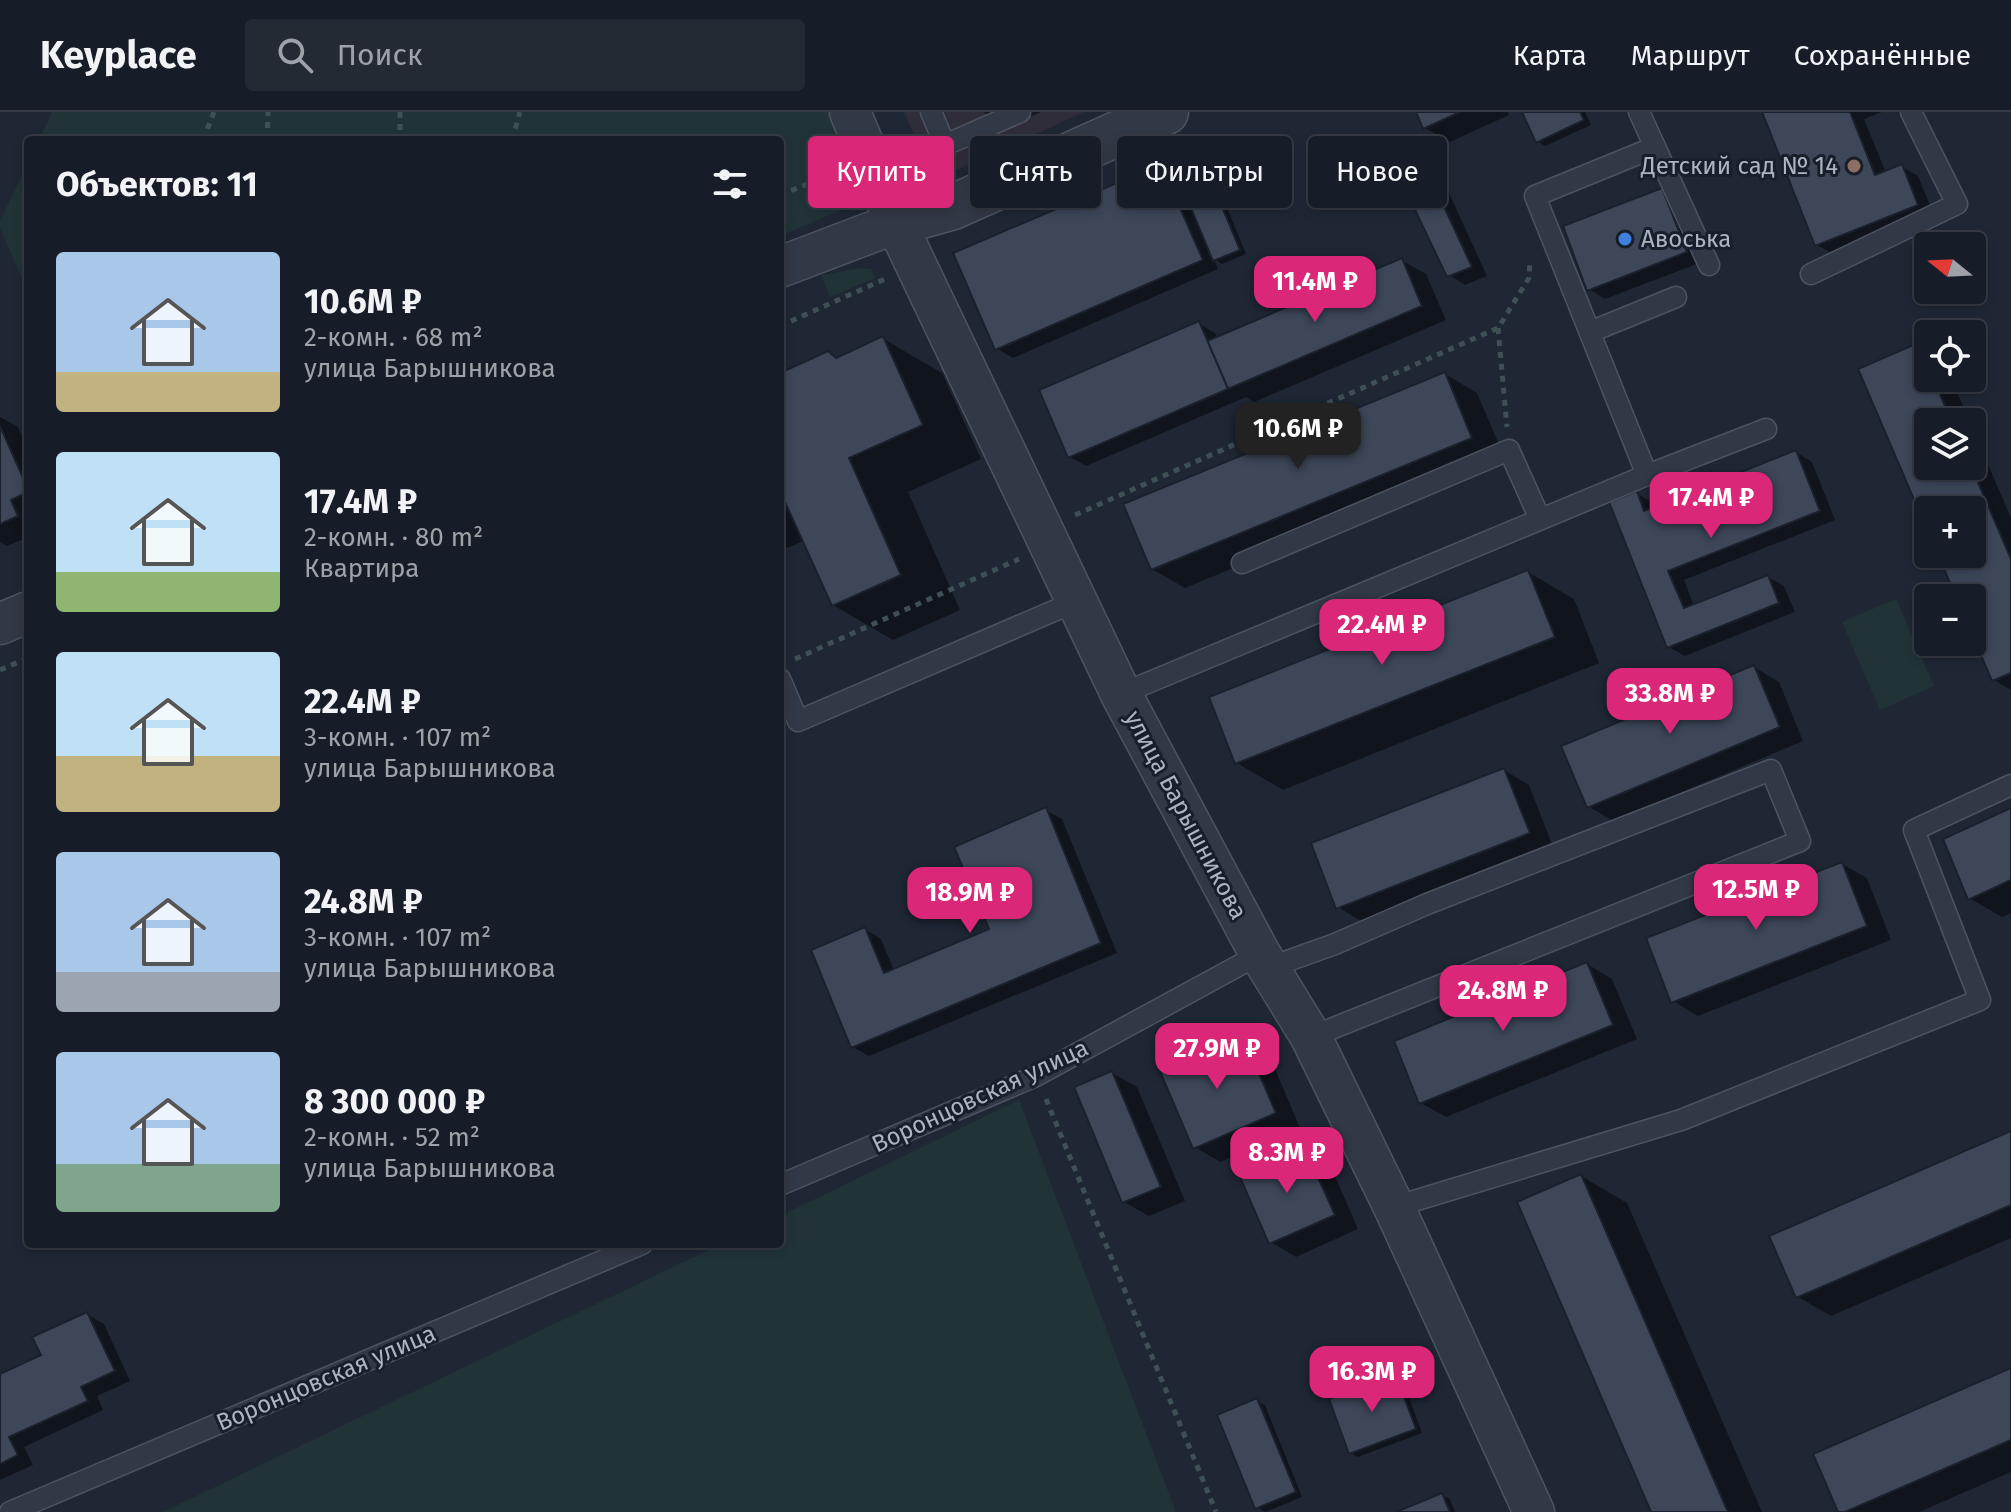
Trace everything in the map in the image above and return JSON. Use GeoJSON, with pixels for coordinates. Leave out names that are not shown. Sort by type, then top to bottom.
{"type":"FeatureCollection","features":[{"type":"Feature","properties":{"kind":"street","name":"улица Барышникова"},"geometry":{"type":"LineString","coordinates":[[850,112],[1036,541],[1077,601],[1121,694],[1264,961],[1311,1037],[1394,1207],[1534,1512]]}},
{"type":"Feature","properties":{"kind":"street"},"geometry":{"type":"LineString","coordinates":[[784,265],[896,223],[953,207],[1166,112]]}},
{"type":"Feature","properties":{"kind":"street"},"geometry":{"type":"LineString","coordinates":[[0,624],[24,614]]}},
{"type":"Feature","properties":{"kind":"lane"},"geometry":{"type":"LineString","coordinates":[[931,112],[945,145],[1020,112]]}},
{"type":"Feature","properties":{"kind":"lane"},"geometry":{"type":"LineString","coordinates":[[1639,112],[1709,265]]}},
{"type":"Feature","properties":{"kind":"lane"},"geometry":{"type":"LineString","coordinates":[[1811,274],[1957,204],[1911,112]]}},
{"type":"Feature","properties":{"kind":"lane"},"geometry":{"type":"LineString","coordinates":[[1647,475],[1535,196],[1655,147]]}},
{"type":"Feature","properties":{"kind":"lane"},"geometry":{"type":"LineString","coordinates":[[1590,332],[1676,297]]}},
{"type":"Feature","properties":{"kind":"lane"},"geometry":{"type":"LineString","coordinates":[[1121,694],[1647,475],[1766,429]]}},
{"type":"Feature","properties":{"kind":"lane"},"geometry":{"type":"LineString","coordinates":[[1242,563],[1509,450],[1540,519]]}},
{"type":"Feature","properties":{"kind":"lane"},"geometry":{"type":"LineString","coordinates":[[784,688],[798,721],[1077,601]]}},
{"type":"Feature","properties":{"kind":"lane","name":"Воронцовская улица"},"geometry":{"type":"LineString","coordinates":[[784,1183],[1036,1076],[1264,961],[1335,944],[1427,904],[1771,770],[1800,841],[1311,1037]]}},
{"type":"Feature","properties":{"kind":"lane"},"geometry":{"type":"LineString","coordinates":[[1394,1207],[1681,1120],[1980,1000],[1914,830],[2011,785]]}},
{"type":"Feature","properties":{"kind":"lane","name":"Воронцовская улица"},"geometry":{"type":"LineString","coordinates":[[10,1512],[633,1248]]}},
{"type":"Feature","properties":{"kind":"path"},"geometry":{"type":"LineString","coordinates":[[205,136],[214,112]]}},
{"type":"Feature","properties":{"kind":"path"},"geometry":{"type":"LineString","coordinates":[[267,136],[268,112]]}},
{"type":"Feature","properties":{"kind":"path"},"geometry":{"type":"LineString","coordinates":[[400,112],[400,136]]}},
{"type":"Feature","properties":{"kind":"path"},"geometry":{"type":"LineString","coordinates":[[513,136],[520,112]]}},
{"type":"Feature","properties":{"kind":"path"},"geometry":{"type":"LineString","coordinates":[[794,660],[1036,541],[1498,328],[1529,278],[1535,196]]}},
{"type":"Feature","properties":{"kind":"path"},"geometry":{"type":"LineString","coordinates":[[784,324],[915,263]]}},
{"type":"Feature","properties":{"kind":"path"},"geometry":{"type":"LineString","coordinates":[[1498,328],[1509,450]]}},
{"type":"Feature","properties":{"kind":"path"},"geometry":{"type":"LineString","coordinates":[[0,670],[24,660]]}},
{"type":"Feature","properties":{"kind":"path"},"geometry":{"type":"LineString","coordinates":[[1036,1076],[1216,1512]]}},
{"type":"Feature","properties":{"kind":"shaded area"},"geometry":{"type":"Polygon","coordinates":[[[52,112],[829,112],[840,136],[808,136],[808,208],[844,208],[784,234],[784,136],[41,136],[52,112]]]}},
{"type":"Feature","properties":{"kind":"shaded area"},"geometry":{"type":"Polygon","coordinates":[[[904,112],[1084,112],[1031,136],[970,136],[970,164],[954,171],[954,136],[915,136],[904,112]]]}},
{"type":"Feature","properties":{"kind":"shaded area"},"geometry":{"type":"Polygon","coordinates":[[[24,171],[24,283],[0,228],[0,221],[24,171]]]}},
{"type":"Feature","properties":{"kind":"shaded area"},"geometry":{"type":"Polygon","coordinates":[[[871,269],[875,278],[830,297],[821,275],[871,269]]]}},
{"type":"Feature","properties":{"kind":"shaded area"},"geometry":{"type":"Polygon","coordinates":[[[1896,599],[1914,640],[1914,656],[1921,656],[1934,686],[1880,710],[1842,622],[1896,599]]]}},
{"type":"Feature","properties":{"kind":"shaded area"},"geometry":{"type":"Polygon","coordinates":[[[1019,1100],[1176,1512],[163,1512],[713,1248],[784,1248],[784,1214],[1019,1100]]]}},
{"type":"Feature","properties":{"kind":"building"},"geometry":{"type":"Polygon","coordinates":[[[1416,112],[1460,112],[1423,129],[1416,112]]]}},
{"type":"Feature","properties":{"kind":"building"},"geometry":{"type":"Polygon","coordinates":[[[1522,112],[1580,112],[1584,120],[1536,143],[1522,112]]]}},
{"type":"Feature","properties":{"kind":"building"},"geometry":{"type":"Polygon","coordinates":[[[1762,112],[1850,112],[1875,175],[1902,164],[1918,205],[1815,246],[1762,112]]]}},
{"type":"Feature","properties":{"kind":"building"},"geometry":{"type":"Polygon","coordinates":[[[1117,183],[1117,208],[1180,208],[1203,260],[995,350],[953,253],[1058,208],[1101,208],[1101,190],[1117,183]]]}},
{"type":"Feature","properties":{"kind":"building","name":"Авоська"},"geometry":{"type":"Polygon","coordinates":[[[1662,188],[1687,252],[1587,291],[1563,226],[1662,188]]]}},
{"type":"Feature","properties":{"kind":"building"},"geometry":{"type":"Polygon","coordinates":[[[1191,208],[1223,208],[1240,250],[1213,261],[1191,208]]]}},
{"type":"Feature","properties":{"kind":"building"},"geometry":{"type":"Polygon","coordinates":[[[1414,208],[1445,208],[1472,267],[1447,277],[1414,208]]]}},
{"type":"Feature","properties":{"kind":"building"},"geometry":{"type":"Polygon","coordinates":[[[1402,258],[1422,306],[1228,389],[1207,341],[1402,258]]]}},
{"type":"Feature","properties":{"kind":"building"},"geometry":{"type":"Polygon","coordinates":[[[1199,321],[1228,389],[1068,458],[1039,390],[1199,321]]]}},
{"type":"Feature","properties":{"kind":"building"},"geometry":{"type":"Polygon","coordinates":[[[883,336],[923,425],[849,458],[901,575],[832,606],[784,500],[784,371],[828,351],[836,358],[883,336]]]}},
{"type":"Feature","properties":{"kind":"building"},"geometry":{"type":"Polygon","coordinates":[[[1914,345],[1914,392],[1939,392],[1946,408],[1914,408],[1914,480],[1977,480],[1984,496],[1914,496],[1914,499],[1858,369],[1914,345]]]}},
{"type":"Feature","properties":{"kind":"building"},"geometry":{"type":"Polygon","coordinates":[[[1445,372],[1472,438],[1151,570],[1123,504],[1445,372]]]}},
{"type":"Feature","properties":{"kind":"building"},"geometry":{"type":"Polygon","coordinates":[[[0,426],[24,480],[24,494],[11,500],[18,516],[0,524],[0,426]]]}},
{"type":"Feature","properties":{"kind":"building"},"geometry":{"type":"Polygon","coordinates":[[[1796,450],[1820,511],[1668,571],[1684,608],[1768,575],[1779,603],[1667,648],[1609,502],[1637,491],[1644,511],[1796,450]]]}},
{"type":"Feature","properties":{"kind":"building"},"geometry":{"type":"Polygon","coordinates":[[[1986,501],[2011,559],[2011,673],[1992,681],[1981,656],[1986,656],[1986,584],[1950,584],[1944,568],[1986,568],[1986,501]]]}},
{"type":"Feature","properties":{"kind":"building"},"geometry":{"type":"Polygon","coordinates":[[[1528,570],[1555,637],[1235,764],[1209,697],[1528,570]]]}},
{"type":"Feature","properties":{"kind":"building"},"geometry":{"type":"Polygon","coordinates":[[[1754,665],[1780,727],[1587,808],[1561,746],[1754,665]]]}},
{"type":"Feature","properties":{"kind":"building"},"geometry":{"type":"Polygon","coordinates":[[[1504,768],[1530,833],[1336,909],[1311,843],[1504,768]]]}},
{"type":"Feature","properties":{"kind":"building"},"geometry":{"type":"Polygon","coordinates":[[[1046,807],[1101,943],[851,1048],[811,950],[865,927],[884,973],[989,929],[954,847],[1046,807]]]}},
{"type":"Feature","properties":{"kind":"building"},"geometry":{"type":"Polygon","coordinates":[[[2011,808],[2011,880],[1968,900],[1943,839],[2011,808]]]}},
{"type":"Feature","properties":{"kind":"building"},"geometry":{"type":"Polygon","coordinates":[[[1842,862],[1867,926],[1671,1003],[1646,938],[1842,862]]]}},
{"type":"Feature","properties":{"kind":"building"},"geometry":{"type":"Polygon","coordinates":[[[1587,962],[1613,1025],[1419,1104],[1394,1041],[1587,962]]]}},
{"type":"Feature","properties":{"kind":"building"},"geometry":{"type":"Polygon","coordinates":[[[1242,1034],[1276,1113],[1193,1149],[1159,1069],[1242,1034]]]}},
{"type":"Feature","properties":{"kind":"building"},"geometry":{"type":"Polygon","coordinates":[[[1112,1071],[1161,1187],[1122,1203],[1074,1087],[1112,1071]]]}},
{"type":"Feature","properties":{"kind":"building"},"geometry":{"type":"Polygon","coordinates":[[[2011,1131],[2011,1205],[1796,1298],[1769,1236],[2011,1131]]]}},
{"type":"Feature","properties":{"kind":"building"},"geometry":{"type":"Polygon","coordinates":[[[1304,1146],[1335,1215],[1269,1244],[1239,1175],[1304,1146]]]}},
{"type":"Feature","properties":{"kind":"building"},"geometry":{"type":"Polygon","coordinates":[[[1581,1174],[1728,1512],[1651,1512],[1517,1202],[1581,1174]]]}},
{"type":"Feature","properties":{"kind":"building"},"geometry":{"type":"Polygon","coordinates":[[[87,1312],[115,1371],[81,1387],[88,1401],[9,1437],[18,1455],[0,1464],[0,1374],[41,1355],[32,1337],[87,1312]]]}},
{"type":"Feature","properties":{"kind":"building"},"geometry":{"type":"Polygon","coordinates":[[[2011,1368],[2011,1440],[1845,1512],[1838,1512],[1813,1454],[2011,1368]]]}},
{"type":"Feature","properties":{"kind":"building"},"geometry":{"type":"Polygon","coordinates":[[[1396,1375],[1416,1429],[1349,1454],[1329,1399],[1396,1375]]]}},
{"type":"Feature","properties":{"kind":"building"},"geometry":{"type":"Polygon","coordinates":[[[1257,1398],[1296,1492],[1255,1509],[1217,1415],[1257,1398]]]}},
{"type":"Feature","properties":{"kind":"building"},"geometry":{"type":"Polygon","coordinates":[[[1442,1493],[1450,1512],[1396,1512],[1442,1493]]]}},
{"type":"Feature","properties":{"kind":"place","name":"Детский сад № 14"},"geometry":{"type":"Point","coordinates":[1854,166]}},
{"type":"Feature","properties":{"kind":"place","name":"Авоська"},"geometry":{"type":"Point","coordinates":[1625,239]}}]}
